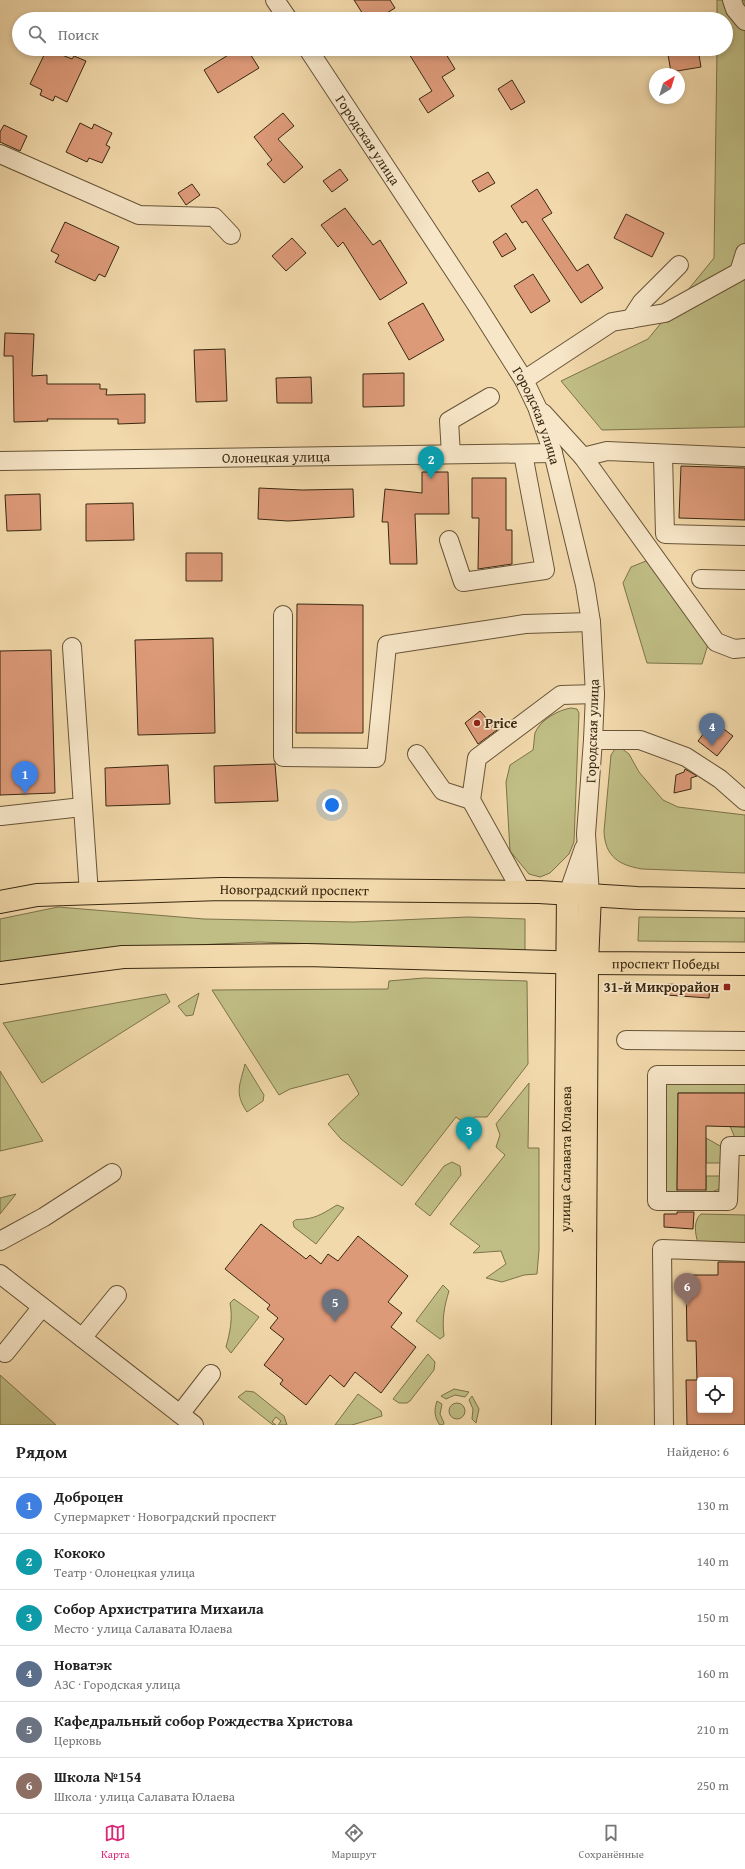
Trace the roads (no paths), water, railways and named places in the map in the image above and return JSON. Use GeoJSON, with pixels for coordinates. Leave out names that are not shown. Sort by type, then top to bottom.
{"type":"FeatureCollection","features":[{"type":"Feature","properties":{"kind":"main road","name":"Новоградский проспект"},"geometry":{"type":"LineString","coordinates":[[0,902],[37,895],[221,889],[522,892],[590,895]]}},
{"type":"Feature","properties":{"kind":"main road","name":"улица Салавата Юлаева"},"geometry":{"type":"LineString","coordinates":[[568,894],[577,962],[584,1425]]}},
{"type":"Feature","properties":{"kind":"main road"},"geometry":{"type":"LineString","coordinates":[[590,895],[745,900]]}},
{"type":"Feature","properties":{"kind":"main road","name":"Городская улица"},"geometry":{"type":"LineString","coordinates":[[588,933],[590,895]]}},
{"type":"Feature","properties":{"kind":"main road","name":"улица Салавата Юлаева"},"geometry":{"type":"LineString","coordinates":[[563,1425],[577,962],[588,933]]}},
{"type":"Feature","properties":{"kind":"main road"},"geometry":{"type":"LineString","coordinates":[[0,973],[123,957],[306,955],[577,962]]}},
{"type":"Feature","properties":{"kind":"main road","name":"проспект Победы"},"geometry":{"type":"LineString","coordinates":[[577,962],[745,964]]}},
{"type":"Feature","properties":{"kind":"street"},"geometry":{"type":"LineString","coordinates":[[275,0],[283,12]]}},
{"type":"Feature","properties":{"kind":"street"},"geometry":{"type":"LineString","coordinates":[[732,0],[735,9],[745,21]]}},
{"type":"Feature","properties":{"kind":"street","name":"Городская улица"},"geometry":{"type":"LineString","coordinates":[[313,56],[472,298],[524,380],[537,407],[553,454],[581,570],[591,622],[595,694],[586,840],[590,895]]}},
{"type":"Feature","properties":{"kind":"street"},"geometry":{"type":"LineString","coordinates":[[0,154],[139,215],[214,217],[231,235]]}},
{"type":"Feature","properties":{"kind":"street"},"geometry":{"type":"LineString","coordinates":[[524,380],[612,322],[665,313],[739,272],[745,254]]}},
{"type":"Feature","properties":{"kind":"street"},"geometry":{"type":"LineString","coordinates":[[631,319],[642,302],[679,264]]}},
{"type":"Feature","properties":{"kind":"street"},"geometry":{"type":"LineString","coordinates":[[450,454],[449,421],[490,397]]}},
{"type":"Feature","properties":{"kind":"street"},"geometry":{"type":"LineString","coordinates":[[537,407],[583,457],[716,642],[734,649],[745,648]]}},
{"type":"Feature","properties":{"kind":"street"},"geometry":{"type":"LineString","coordinates":[[583,457],[607,451],[745,457]]}},
{"type":"Feature","properties":{"kind":"street","name":"Олонецкая улица"},"geometry":{"type":"LineString","coordinates":[[0,461],[450,454],[553,454]]}},
{"type":"Feature","properties":{"kind":"street"},"geometry":{"type":"LineString","coordinates":[[449,540],[463,582],[545,570],[523,454]]}},
{"type":"Feature","properties":{"kind":"street"},"geometry":{"type":"LineString","coordinates":[[663,454],[665,534],[745,536]]}},
{"type":"Feature","properties":{"kind":"street"},"geometry":{"type":"LineString","coordinates":[[701,579],[745,580]]}},
{"type":"Feature","properties":{"kind":"street"},"geometry":{"type":"LineString","coordinates":[[284,615],[283,757],[376,758],[387,645],[525,624],[591,622]]}},
{"type":"Feature","properties":{"kind":"street"},"geometry":{"type":"LineString","coordinates":[[72,647],[89,894]]}},
{"type":"Feature","properties":{"kind":"street"},"geometry":{"type":"LineString","coordinates":[[522,892],[471,800],[477,758],[561,695],[595,694]]}},
{"type":"Feature","properties":{"kind":"street"},"geometry":{"type":"LineString","coordinates":[[593,740],[640,740],[686,757],[720,779],[745,801]]}},
{"type":"Feature","properties":{"kind":"street"},"geometry":{"type":"LineString","coordinates":[[417,754],[443,791],[471,800]]}},
{"type":"Feature","properties":{"kind":"street"},"geometry":{"type":"LineString","coordinates":[[1,816],[82,807]]}},
{"type":"Feature","properties":{"kind":"street","name":"Городская улица"},"geometry":{"type":"LineString","coordinates":[[568,894],[586,840]]}},
{"type":"Feature","properties":{"kind":"street"},"geometry":{"type":"LineString","coordinates":[[626,1040],[745,1042]]}},
{"type":"Feature","properties":{"kind":"street"},"geometry":{"type":"LineString","coordinates":[[745,1075],[657,1075],[657,1201],[728,1201],[730,1146],[745,1146]]}},
{"type":"Feature","properties":{"kind":"street"},"geometry":{"type":"LineString","coordinates":[[0,1241],[44,1217],[112,1173]]}},
{"type":"Feature","properties":{"kind":"street"},"geometry":{"type":"LineString","coordinates":[[664,1425],[662,1249],[745,1252]]}},
{"type":"Feature","properties":{"kind":"street"},"geometry":{"type":"LineString","coordinates":[[0,1274],[194,1425]]}},
{"type":"Feature","properties":{"kind":"street"},"geometry":{"type":"LineString","coordinates":[[82,1338],[117,1295]]}},
{"type":"Feature","properties":{"kind":"street"},"geometry":{"type":"LineString","coordinates":[[6,1354],[42,1307]]}},
{"type":"Feature","properties":{"kind":"street"},"geometry":{"type":"LineString","coordinates":[[180,1414],[211,1374]]}},
{"type":"Feature","properties":{"kind":"place","name":"Кококо"},"geometry":{"type":"Point","coordinates":[431,479]}},
{"type":"Feature","properties":{"kind":"place","name":"Price"},"geometry":{"type":"Point","coordinates":[477,723]}},
{"type":"Feature","properties":{"kind":"place","name":"Новатэк"},"geometry":{"type":"Point","coordinates":[712,746]}},
{"type":"Feature","properties":{"kind":"place","name":"Доброцен"},"geometry":{"type":"Point","coordinates":[25,794]}},
{"type":"Feature","properties":{"kind":"place","name":"31-й Микрорайон"},"geometry":{"type":"Point","coordinates":[727,987]}},
{"type":"Feature","properties":{"kind":"place","name":"Собор Архистратига Михаила"},"geometry":{"type":"Point","coordinates":[469,1150]}},
{"type":"Feature","properties":{"kind":"place","name":"Школа №154"},"geometry":{"type":"Point","coordinates":[687,1306]}},
{"type":"Feature","properties":{"kind":"place","name":"Кафедральный собор Рождества Христова"},"geometry":{"type":"Point","coordinates":[335,1322]}}]}
